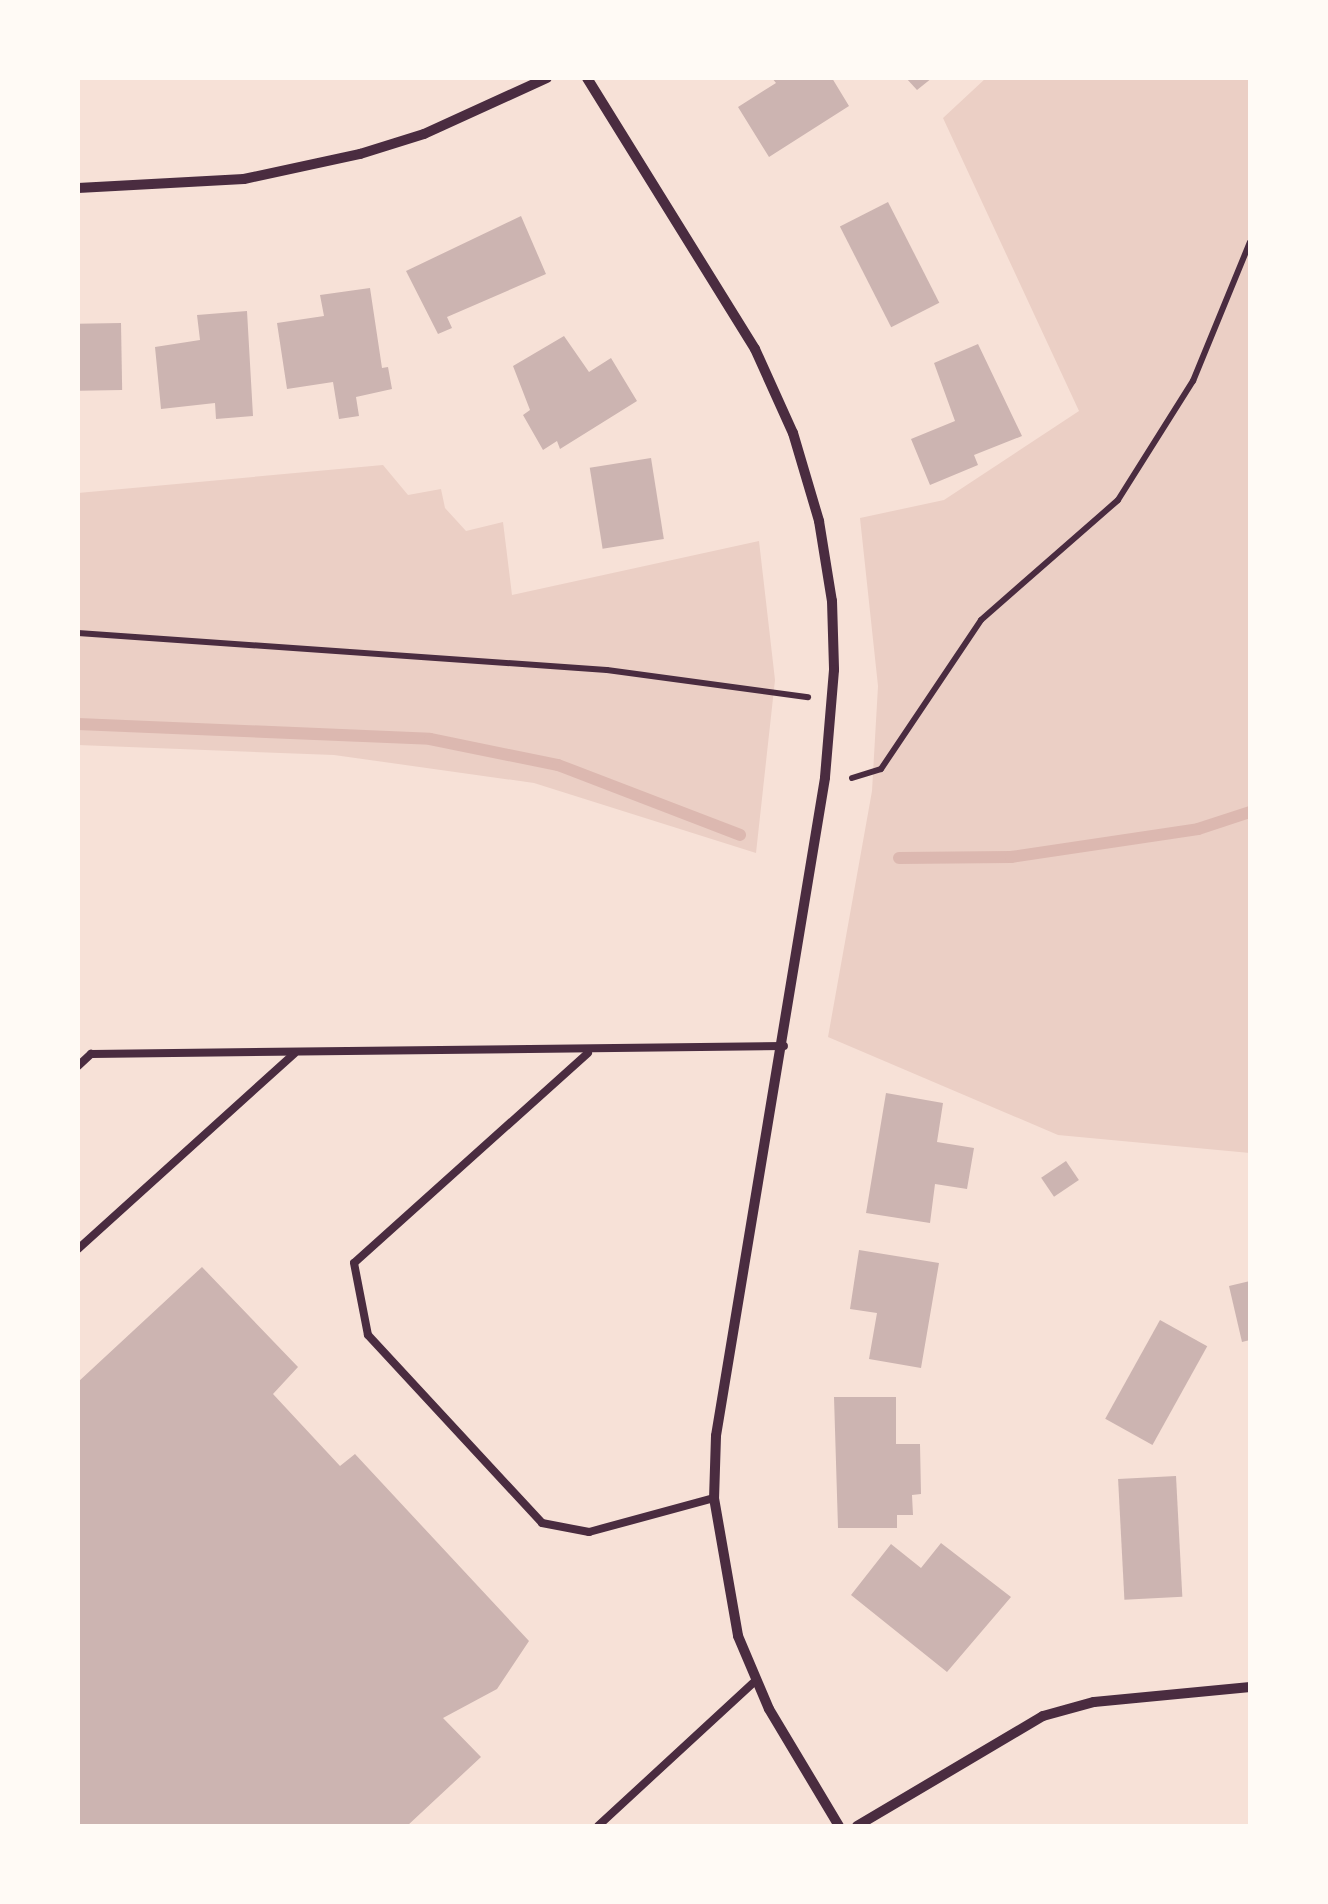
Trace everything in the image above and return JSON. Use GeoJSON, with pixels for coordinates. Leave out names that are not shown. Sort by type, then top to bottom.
{"type":"FeatureCollection","features":[{"type":"Feature","properties":{"kind":"street"},"geometry":{"type":"LineString","coordinates":[[78,188],[244,179],[360,154],[441,127],[547,78]]}},
{"type":"Feature","properties":{"kind":"street"},"geometry":{"type":"LineString","coordinates":[[587,78],[755,349],[793,432],[819,521],[832,601],[832,701],[825,778],[784,1046],[716,1436],[714,1498],[722,1568],[756,1680],[839,1826]]}},
{"type":"Feature","properties":{"kind":"street"},"geometry":{"type":"LineString","coordinates":[[858,1826],[1043,1716],[1094,1702],[1250,1687]]}},
{"type":"Feature","properties":{"kind":"lane"},"geometry":{"type":"LineString","coordinates":[[78,1066],[90,1054],[588,1053],[784,1046]]}},
{"type":"Feature","properties":{"kind":"lane"},"geometry":{"type":"LineString","coordinates":[[78,1249],[294,1053]]}},
{"type":"Feature","properties":{"kind":"lane"},"geometry":{"type":"LineString","coordinates":[[588,1053],[354,1263],[368,1335],[542,1523],[589,1532],[714,1498]]}},
{"type":"Feature","properties":{"kind":"lane"},"geometry":{"type":"LineString","coordinates":[[598,1826],[756,1680]]}},
{"type":"Feature","properties":{"kind":"path"},"geometry":{"type":"LineString","coordinates":[[825,778],[861,778],[880,769],[982,620],[1118,500],[1178,410],[1250,242]]}},
{"type":"Feature","properties":{"kind":"path"},"geometry":{"type":"LineString","coordinates":[[78,633],[607,670],[832,701]]}},
{"type":"Feature","properties":{"kind":"shaded area"},"geometry":{"type":"Polygon","coordinates":[[[986,78],[1250,78],[1250,1153],[1058,1135],[828,1037],[872,791],[878,686],[860,518],[944,500],[1079,411],[943,118],[986,78]]]}},
{"type":"Feature","properties":{"kind":"shaded area"},"geometry":{"type":"Polygon","coordinates":[[[383,465],[408,495],[441,489],[445,508],[466,531],[503,522],[512,595],[759,541],[775,680],[756,853],[534,783],[334,755],[78,745],[78,493],[383,465]]]}},
{"type":"Feature","properties":{"kind":"building"},"geometry":{"type":"Polygon","coordinates":[[[772,78],[832,78],[849,106],[769,157],[738,107],[776,83],[772,78]]]}},
{"type":"Feature","properties":{"kind":"building"},"geometry":{"type":"Polygon","coordinates":[[[906,78],[932,78],[917,90],[906,78]]]}},
{"type":"Feature","properties":{"kind":"building"},"geometry":{"type":"Polygon","coordinates":[[[888,202],[939,303],[891,327],[840,227],[888,202]]]}},
{"type":"Feature","properties":{"kind":"building"},"geometry":{"type":"Polygon","coordinates":[[[521,216],[546,274],[447,317],[452,328],[438,334],[406,271],[521,216]]]}},
{"type":"Feature","properties":{"kind":"building"},"geometry":{"type":"Polygon","coordinates":[[[370,288],[382,368],[388,367],[392,389],[356,397],[359,416],[339,419],[333,382],[287,389],[277,323],[324,316],[320,295],[370,288]]]}},
{"type":"Feature","properties":{"kind":"building"},"geometry":{"type":"Polygon","coordinates":[[[247,311],[253,416],[216,419],[215,403],[161,409],[155,347],[200,340],[197,315],[247,311]]]}},
{"type":"Feature","properties":{"kind":"building"},"geometry":{"type":"Polygon","coordinates":[[[121,323],[122,390],[79,391],[78,324],[121,323]]]}},
{"type":"Feature","properties":{"kind":"building"},"geometry":{"type":"Polygon","coordinates":[[[564,336],[589,372],[611,358],[637,401],[560,449],[557,441],[543,450],[523,415],[530,410],[513,366],[564,336]]]}},
{"type":"Feature","properties":{"kind":"building"},"geometry":{"type":"Polygon","coordinates":[[[978,344],[1022,436],[974,455],[978,465],[930,485],[911,439],[955,421],[934,363],[978,344]]]}},
{"type":"Feature","properties":{"kind":"building"},"geometry":{"type":"Polygon","coordinates":[[[651,458],[664,539],[603,549],[590,468],[651,458]]]}},
{"type":"Feature","properties":{"kind":"building"},"geometry":{"type":"Polygon","coordinates":[[[886,1093],[943,1103],[937,1142],[974,1148],[967,1189],[935,1184],[930,1223],[866,1213],[886,1093]]]}},
{"type":"Feature","properties":{"kind":"building"},"geometry":{"type":"Polygon","coordinates":[[[1066,1161],[1079,1180],[1054,1197],[1041,1178],[1066,1161]]]}},
{"type":"Feature","properties":{"kind":"building"},"geometry":{"type":"Polygon","coordinates":[[[859,1250],[939,1263],[921,1368],[869,1359],[877,1313],[850,1309],[859,1250]]]}},
{"type":"Feature","properties":{"kind":"building"},"geometry":{"type":"Polygon","coordinates":[[[202,1267],[298,1367],[273,1394],[340,1466],[355,1454],[529,1641],[497,1689],[443,1718],[481,1757],[407,1826],[78,1826],[78,1382],[202,1267]]]}},
{"type":"Feature","properties":{"kind":"building"},"geometry":{"type":"Polygon","coordinates":[[[1250,1281],[1250,1340],[1242,1342],[1229,1286],[1250,1281]]]}},
{"type":"Feature","properties":{"kind":"building"},"geometry":{"type":"Polygon","coordinates":[[[1160,1320],[1207,1346],[1152,1445],[1105,1419],[1160,1320]]]}},
{"type":"Feature","properties":{"kind":"building"},"geometry":{"type":"Polygon","coordinates":[[[834,1397],[896,1397],[896,1444],[920,1444],[921,1494],[912,1495],[913,1515],[897,1515],[897,1528],[838,1528],[834,1397]]]}},
{"type":"Feature","properties":{"kind":"building"},"geometry":{"type":"Polygon","coordinates":[[[1176,1476],[1182,1597],[1124,1600],[1118,1479],[1176,1476]]]}},
{"type":"Feature","properties":{"kind":"building"},"geometry":{"type":"Polygon","coordinates":[[[941,1543],[1011,1597],[947,1672],[851,1595],[891,1544],[921,1568],[941,1543]]]}},
{"type":"Feature","properties":{"kind":"waterway"},"geometry":{"type":"LineString","coordinates":[[78,724],[430,739],[558,765],[740,835]]}},
{"type":"Feature","properties":{"kind":"waterway"},"geometry":{"type":"LineString","coordinates":[[899,858],[1011,857],[1198,829],[1250,812]]}}]}
